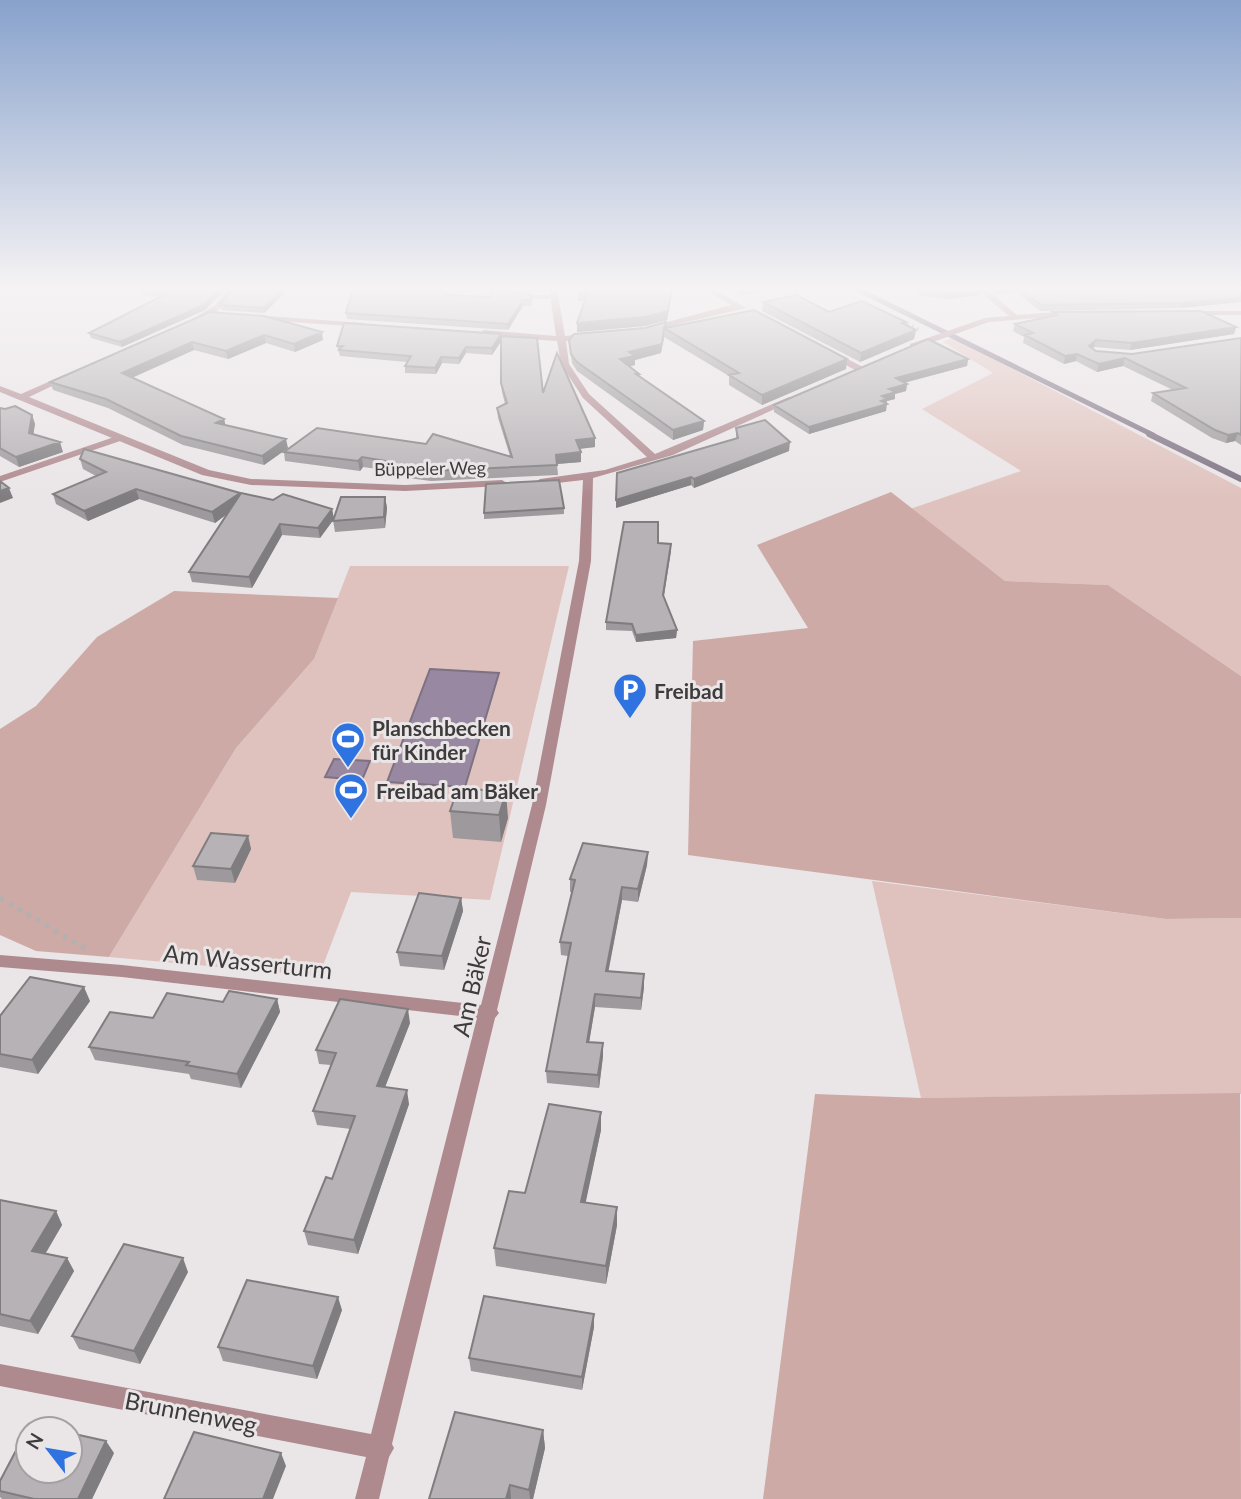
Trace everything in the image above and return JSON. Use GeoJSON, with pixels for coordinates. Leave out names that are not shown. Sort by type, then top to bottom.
{"type":"FeatureCollection","features":[{"type":"Feature","properties":{"kind":"street"},"geometry":{"type":"LineString","coordinates":[[564,358],[586,396],[654,458]]}},
{"type":"Feature","properties":{"kind":"street"},"geometry":{"type":"LineString","coordinates":[[838,358],[860,369]]}},
{"type":"Feature","properties":{"kind":"street"},"geometry":{"type":"LineString","coordinates":[[848,374],[872,363]]}},
{"type":"Feature","properties":{"kind":"street"},"geometry":{"type":"LineString","coordinates":[[24,396],[73,374]]}},
{"type":"Feature","properties":{"kind":"street","name":"Büppeler Weg"},"geometry":{"type":"LineString","coordinates":[[0,389],[24,396],[206,473],[251,482],[405,488],[513,483]]}},
{"type":"Feature","properties":{"kind":"street"},"geometry":{"type":"LineString","coordinates":[[527,482],[588,478],[654,458],[800,395]]}},
{"type":"Feature","properties":{"kind":"street","name":"Am Bäker"},"geometry":{"type":"LineString","coordinates":[[367,1499],[490,1013],[539,805],[578,606],[584,561],[588,478]]}},
{"type":"Feature","properties":{"kind":"street","name":"Am Wasserturm"},"geometry":{"type":"LineString","coordinates":[[0,961],[122,971],[490,1013]]}},
{"type":"Feature","properties":{"kind":"street","name":"Brunnenweg"},"geometry":{"type":"LineString","coordinates":[[0,1375],[382,1448]]}},
{"type":"Feature","properties":{"kind":"lane"},"geometry":{"type":"LineString","coordinates":[[0,479],[120,438]]}},
{"type":"Feature","properties":{"kind":"path"},"geometry":{"type":"LineString","coordinates":[[0,898],[89,951]]}},
{"type":"Feature","properties":{"kind":"shaded area"},"geometry":{"type":"Polygon","coordinates":[[[969,358],[991,358],[1241,488],[1241,676],[1108,585],[1005,581],[910,509],[1021,471],[922,409],[993,373],[969,358]]]}},
{"type":"Feature","properties":{"kind":"shaded area"},"geometry":{"type":"Polygon","coordinates":[[[891,492],[1005,581],[1108,585],[1241,676],[1241,918],[1166,919],[688,855],[693,641],[808,628],[757,545],[891,492]]]}},
{"type":"Feature","properties":{"kind":"shaded area","name":"Freibad am Bäker"},"geometry":{"type":"Polygon","coordinates":[[[350,566],[569,566],[490,900],[351,892],[319,976],[109,957],[236,748],[314,659],[350,566]]]}},
{"type":"Feature","properties":{"kind":"shaded area"},"geometry":{"type":"Polygon","coordinates":[[[174,591],[338,598],[314,659],[236,748],[109,957],[36,951],[0,935],[0,729],[36,706],[97,637],[174,591]]]}},
{"type":"Feature","properties":{"kind":"shaded area"},"geometry":{"type":"Polygon","coordinates":[[[430,669],[499,673],[465,787],[387,782],[430,669]]]}},
{"type":"Feature","properties":{"kind":"shaded area","name":"Planschbecken für Kinder"},"geometry":{"type":"Polygon","coordinates":[[[334,759],[370,761],[362,780],[325,777],[334,759]]]}},
{"type":"Feature","properties":{"kind":"shaded area"},"geometry":{"type":"Polygon","coordinates":[[[872,881],[1166,919],[1241,918],[1241,1094],[921,1098],[872,881]]]}},
{"type":"Feature","properties":{"kind":"shaded area"},"geometry":{"type":"Polygon","coordinates":[[[1240,1093],[1241,1499],[763,1499],[815,1094],[921,1098],[1240,1093]]]}},
{"type":"Feature","properties":{"kind":"building"},"geometry":{"type":"Polygon","coordinates":[[[105,358],[156,358],[122,373],[224,419],[216,423],[286,439],[262,456],[181,436],[106,399],[50,382],[105,358]]]}},
{"type":"Feature","properties":{"kind":"building"},"geometry":{"type":"Polygon","coordinates":[[[410,358],[440,358],[435,368],[405,366],[410,358]]]}},
{"type":"Feature","properties":{"kind":"building"},"geometry":{"type":"Polygon","coordinates":[[[501,358],[539,358],[543,393],[555,358],[559,358],[595,438],[576,440],[581,452],[556,455],[557,465],[430,471],[392,466],[392,462],[362,457],[358,461],[284,452],[317,428],[426,444],[433,434],[512,457],[497,408],[507,403],[501,383],[501,358]]]}},
{"type":"Feature","properties":{"kind":"building"},"geometry":{"type":"Polygon","coordinates":[[[574,358],[625,358],[620,359],[639,374],[636,374],[704,421],[673,430],[574,358]]]}},
{"type":"Feature","properties":{"kind":"building"},"geometry":{"type":"Polygon","coordinates":[[[714,358],[847,359],[762,395],[729,375],[739,373],[714,358]]]}},
{"type":"Feature","properties":{"kind":"building"},"geometry":{"type":"Polygon","coordinates":[[[884,358],[968,359],[896,378],[907,384],[889,389],[896,392],[882,396],[887,399],[881,401],[887,404],[809,427],[774,405],[884,358]]]}},
{"type":"Feature","properties":{"kind":"building"},"geometry":{"type":"Polygon","coordinates":[[[1086,358],[1241,358],[1241,435],[1228,435],[1215,430],[1153,393],[1186,388],[1125,358],[1099,364],[1086,358]]]}},
{"type":"Feature","properties":{"kind":"building"},"geometry":{"type":"Polygon","coordinates":[[[15,406],[32,415],[29,433],[60,442],[16,457],[0,448],[0,408],[15,406]]]}},
{"type":"Feature","properties":{"kind":"building"},"geometry":{"type":"Polygon","coordinates":[[[765,420],[790,442],[694,479],[691,477],[616,500],[617,473],[738,438],[736,428],[765,420]]]}},
{"type":"Feature","properties":{"kind":"building"},"geometry":{"type":"Polygon","coordinates":[[[84,449],[240,493],[212,512],[136,489],[84,511],[53,494],[106,472],[80,459],[84,449]]]}},
{"type":"Feature","properties":{"kind":"building"},"geometry":{"type":"Polygon","coordinates":[[[559,480],[564,508],[484,513],[486,484],[559,480]]]}},
{"type":"Feature","properties":{"kind":"building"},"geometry":{"type":"Polygon","coordinates":[[[0,481],[9,488],[0,491],[0,481]]]}},
{"type":"Feature","properties":{"kind":"building"},"geometry":{"type":"Polygon","coordinates":[[[241,493],[273,500],[283,494],[332,509],[318,528],[280,524],[249,577],[189,572],[241,493]]]}},
{"type":"Feature","properties":{"kind":"building"},"geometry":{"type":"Polygon","coordinates":[[[341,497],[385,497],[384,517],[333,521],[341,497]]]}},
{"type":"Feature","properties":{"kind":"building"},"geometry":{"type":"Polygon","coordinates":[[[624,522],[658,522],[658,543],[671,544],[663,595],[677,630],[636,635],[632,624],[606,622],[624,522]]]}},
{"type":"Feature","properties":{"kind":"building"},"geometry":{"type":"Polygon","coordinates":[[[458,788],[506,792],[499,815],[450,811],[458,788]]]}},
{"type":"Feature","properties":{"kind":"building"},"geometry":{"type":"Polygon","coordinates":[[[211,833],[248,836],[231,869],[193,866],[211,833]]]}},
{"type":"Feature","properties":{"kind":"building"},"geometry":{"type":"Polygon","coordinates":[[[583,843],[648,852],[638,889],[622,887],[606,971],[644,974],[641,998],[595,994],[587,1042],[603,1043],[598,1075],[546,1071],[571,943],[560,942],[575,880],[570,879],[583,843]]]}},
{"type":"Feature","properties":{"kind":"building"},"geometry":{"type":"Polygon","coordinates":[[[419,893],[461,898],[442,956],[397,952],[419,893]]]}},
{"type":"Feature","properties":{"kind":"building"},"geometry":{"type":"Polygon","coordinates":[[[30,977],[84,987],[32,1060],[0,1054],[0,1016],[30,977]]]}},
{"type":"Feature","properties":{"kind":"building"},"geometry":{"type":"Polygon","coordinates":[[[229,991],[277,999],[237,1074],[186,1065],[189,1062],[89,1047],[110,1012],[153,1018],[167,993],[223,1002],[229,991]]]}},
{"type":"Feature","properties":{"kind":"building"},"geometry":{"type":"Polygon","coordinates":[[[340,999],[408,1009],[377,1086],[407,1090],[354,1240],[304,1231],[326,1177],[332,1179],[355,1116],[313,1111],[336,1053],[316,1050],[340,999]]]}},
{"type":"Feature","properties":{"kind":"building"},"geometry":{"type":"Polygon","coordinates":[[[549,1104],[601,1112],[581,1202],[617,1207],[606,1266],[494,1248],[509,1191],[525,1193],[549,1104]]]}},
{"type":"Feature","properties":{"kind":"building"},"geometry":{"type":"Polygon","coordinates":[[[0,1200],[56,1211],[32,1251],[67,1258],[30,1321],[0,1314],[0,1200]]]}},
{"type":"Feature","properties":{"kind":"building"},"geometry":{"type":"Polygon","coordinates":[[[124,1244],[183,1258],[134,1351],[72,1336],[124,1244]]]}},
{"type":"Feature","properties":{"kind":"building"},"geometry":{"type":"Polygon","coordinates":[[[247,1280],[338,1297],[313,1366],[218,1347],[247,1280]]]}},
{"type":"Feature","properties":{"kind":"building"},"geometry":{"type":"Polygon","coordinates":[[[484,1296],[594,1314],[582,1377],[469,1358],[484,1296]]]}},
{"type":"Feature","properties":{"kind":"building"},"geometry":{"type":"Polygon","coordinates":[[[455,1412],[543,1430],[529,1490],[510,1485],[506,1499],[429,1499],[455,1412]]]}},
{"type":"Feature","properties":{"kind":"building"},"geometry":{"type":"Polygon","coordinates":[[[194,1432],[281,1453],[263,1499],[164,1499],[194,1432]]]}},
{"type":"Feature","properties":{"kind":"building"},"geometry":{"type":"Polygon","coordinates":[[[84,1436],[106,1441],[78,1499],[34,1499],[0,1491],[0,1481],[14,1454],[14,1485],[84,1485],[84,1436]]]}},
{"type":"Feature","properties":{"kind":"waterway"},"geometry":{"type":"LineString","coordinates":[[997,358],[1153,435]]}},
{"type":"Feature","properties":{"kind":"waterway"},"geometry":{"type":"LineString","coordinates":[[1149,434],[1241,479]]}},
{"type":"Feature","properties":{"kind":"place","name":"Freibad"},"geometry":{"type":"Point","coordinates":[630,720]}},
{"type":"Feature","properties":{"kind":"place","name":"Planschbecken für Kinder"},"geometry":{"type":"Point","coordinates":[348,769]}},
{"type":"Feature","properties":{"kind":"place","name":"Freibad am Bäker"},"geometry":{"type":"Point","coordinates":[351,820]}}]}
